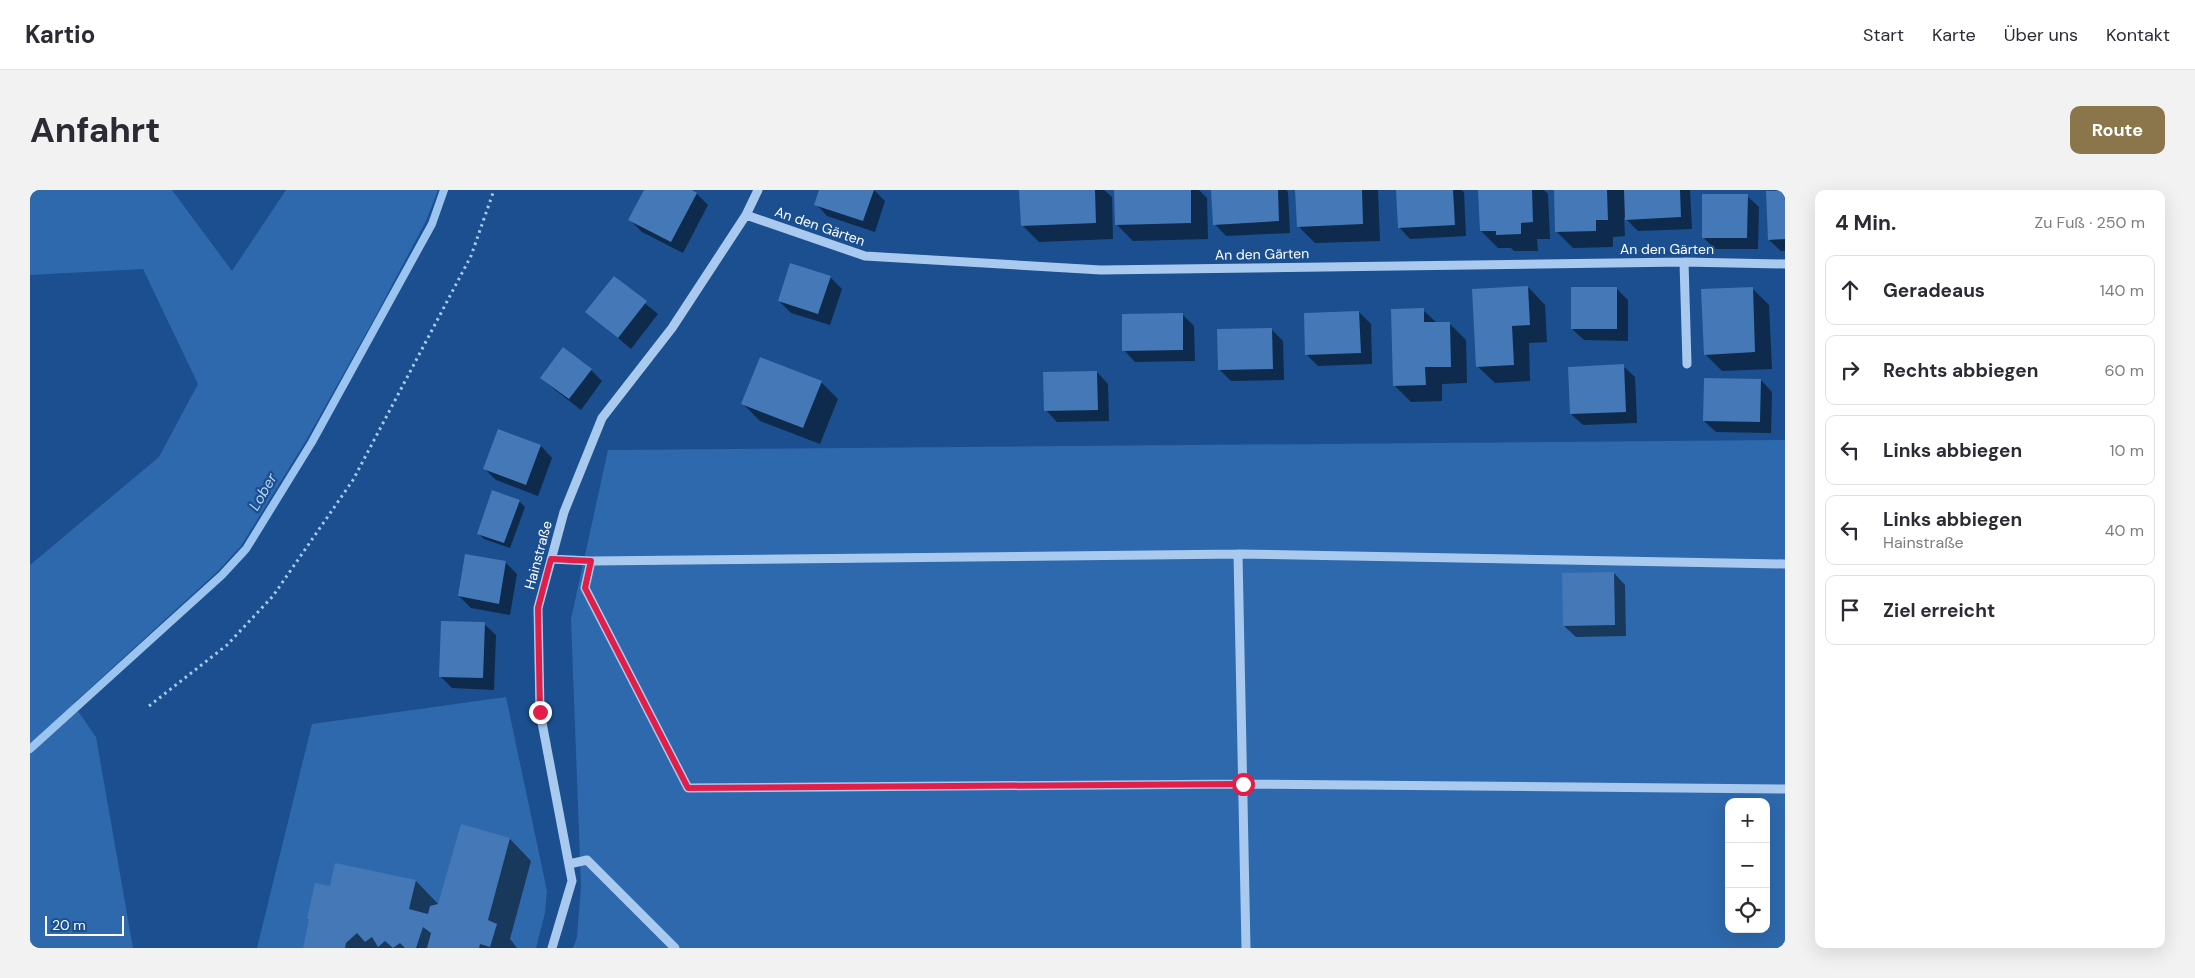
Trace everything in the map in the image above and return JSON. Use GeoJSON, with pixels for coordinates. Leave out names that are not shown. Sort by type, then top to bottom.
{"type":"FeatureCollection","features":[{"type":"Feature","properties":{"kind":"street","name":"Hainstraße"},"geometry":{"type":"LineString","coordinates":[[552,948],[572,881],[540,712],[538,608],[551,559],[564,512],[602,418],[672,328],[746,215],[758,190]]}},
{"type":"Feature","properties":{"kind":"street","name":"An den Gärten"},"geometry":{"type":"LineString","coordinates":[[746,215],[865,256],[1101,270],[1684,262],[1785,264]]}},
{"type":"Feature","properties":{"kind":"street"},"geometry":{"type":"LineString","coordinates":[[1684,262],[1687,364]]}},
{"type":"Feature","properties":{"kind":"street"},"geometry":{"type":"LineString","coordinates":[[551,559],[591,561],[1238,554],[1785,564]]}},
{"type":"Feature","properties":{"kind":"street"},"geometry":{"type":"LineString","coordinates":[[1238,554],[1246,948]]}},
{"type":"Feature","properties":{"kind":"street"},"geometry":{"type":"LineString","coordinates":[[591,561],[585,588],[688,788],[1243,784],[1785,789]]}},
{"type":"Feature","properties":{"kind":"street"},"geometry":{"type":"LineString","coordinates":[[569,864],[587,860],[675,948]]}},
{"type":"Feature","properties":{"kind":"path"},"geometry":{"type":"LineString","coordinates":[[149,706],[227,645],[273,596],[353,480],[471,256],[494,190]]}},
{"type":"Feature","properties":{"kind":"shaded area"},"geometry":{"type":"Polygon","coordinates":[[[30,190],[172,190],[232,271],[286,190],[438,190],[426,221],[374,319],[307,439],[241,546],[218,571],[73,704],[96,737],[133,948],[30,948],[30,565],[159,457],[198,384],[143,269],[30,275],[30,190]]]}},
{"type":"Feature","properties":{"kind":"shaded area"},"geometry":{"type":"Polygon","coordinates":[[[1785,440],[1785,948],[573,948],[577,937],[581,886],[571,619],[608,450],[1785,440]]]}},
{"type":"Feature","properties":{"kind":"shaded area"},"geometry":{"type":"Polygon","coordinates":[[[506,697],[547,891],[545,913],[536,948],[257,948],[312,724],[506,697]]]}},
{"type":"Feature","properties":{"kind":"building"},"geometry":{"type":"Polygon","coordinates":[[[644,190],[692,190],[697,193],[671,242],[628,220],[644,190]]]}},
{"type":"Feature","properties":{"kind":"building"},"geometry":{"type":"Polygon","coordinates":[[[819,190],[874,190],[863,221],[814,205],[819,190]]]}},
{"type":"Feature","properties":{"kind":"building"},"geometry":{"type":"Polygon","coordinates":[[[1019,190],[1095,190],[1096,223],[1021,226],[1019,190]]]}},
{"type":"Feature","properties":{"kind":"building"},"geometry":{"type":"Polygon","coordinates":[[[1114,190],[1191,190],[1191,223],[1115,225],[1114,190]]]}},
{"type":"Feature","properties":{"kind":"building"},"geometry":{"type":"Polygon","coordinates":[[[1211,190],[1278,190],[1279,221],[1213,225],[1211,190]]]}},
{"type":"Feature","properties":{"kind":"building"},"geometry":{"type":"Polygon","coordinates":[[[1295,190],[1362,190],[1363,224],[1297,227],[1295,190]]]}},
{"type":"Feature","properties":{"kind":"building"},"geometry":{"type":"Polygon","coordinates":[[[1396,190],[1453,190],[1455,225],[1398,228],[1396,190]]]}},
{"type":"Feature","properties":{"kind":"building"},"geometry":{"type":"Polygon","coordinates":[[[1478,190],[1532,190],[1533,222],[1521,223],[1521,234],[1496,235],[1496,231],[1480,231],[1478,190]]]}},
{"type":"Feature","properties":{"kind":"building"},"geometry":{"type":"Polygon","coordinates":[[[1554,190],[1607,190],[1608,220],[1596,220],[1596,231],[1555,232],[1554,190]]]}},
{"type":"Feature","properties":{"kind":"building"},"geometry":{"type":"Polygon","coordinates":[[[1624,190],[1680,190],[1681,217],[1625,220],[1624,190]]]}},
{"type":"Feature","properties":{"kind":"building"},"geometry":{"type":"Polygon","coordinates":[[[1766,191],[1785,191],[1785,239],[1768,240],[1766,191]]]}},
{"type":"Feature","properties":{"kind":"building"},"geometry":{"type":"Polygon","coordinates":[[[1702,194],[1748,194],[1747,238],[1702,238],[1702,194]]]}},
{"type":"Feature","properties":{"kind":"building"},"geometry":{"type":"Polygon","coordinates":[[[790,263],[831,276],[818,314],[778,301],[790,263]]]}},
{"type":"Feature","properties":{"kind":"building"},"geometry":{"type":"Polygon","coordinates":[[[614,276],[647,301],[618,338],[585,312],[614,276]]]}},
{"type":"Feature","properties":{"kind":"building"},"geometry":{"type":"Polygon","coordinates":[[[1528,286],[1530,325],[1512,326],[1514,365],[1476,367],[1472,289],[1528,286]]]}},
{"type":"Feature","properties":{"kind":"building"},"geometry":{"type":"Polygon","coordinates":[[[1571,287],[1617,287],[1617,329],[1571,329],[1571,287]]]}},
{"type":"Feature","properties":{"kind":"building"},"geometry":{"type":"Polygon","coordinates":[[[1753,287],[1755,352],[1704,355],[1701,289],[1753,287]]]}},
{"type":"Feature","properties":{"kind":"building"},"geometry":{"type":"Polygon","coordinates":[[[1424,308],[1424,322],[1450,322],[1451,367],[1425,367],[1426,385],[1393,386],[1391,309],[1424,308]]]}},
{"type":"Feature","properties":{"kind":"building"},"geometry":{"type":"Polygon","coordinates":[[[1359,311],[1361,353],[1305,355],[1304,313],[1359,311]]]}},
{"type":"Feature","properties":{"kind":"building"},"geometry":{"type":"Polygon","coordinates":[[[1183,313],[1183,350],[1122,351],[1122,314],[1183,313]]]}},
{"type":"Feature","properties":{"kind":"building"},"geometry":{"type":"Polygon","coordinates":[[[1272,328],[1273,369],[1218,370],[1217,329],[1272,328]]]}},
{"type":"Feature","properties":{"kind":"building"},"geometry":{"type":"Polygon","coordinates":[[[563,347],[592,369],[569,399],[540,378],[563,347]]]}},
{"type":"Feature","properties":{"kind":"building"},"geometry":{"type":"Polygon","coordinates":[[[760,357],[822,381],[803,428],[741,404],[760,357]]]}},
{"type":"Feature","properties":{"kind":"building"},"geometry":{"type":"Polygon","coordinates":[[[1624,364],[1626,412],[1570,414],[1568,367],[1624,364]]]}},
{"type":"Feature","properties":{"kind":"building"},"geometry":{"type":"Polygon","coordinates":[[[1097,371],[1098,410],[1044,411],[1043,372],[1097,371]]]}},
{"type":"Feature","properties":{"kind":"building"},"geometry":{"type":"Polygon","coordinates":[[[1704,378],[1761,379],[1760,422],[1703,421],[1704,378]]]}},
{"type":"Feature","properties":{"kind":"building"},"geometry":{"type":"Polygon","coordinates":[[[498,429],[541,445],[526,485],[483,469],[498,429]]]}},
{"type":"Feature","properties":{"kind":"building"},"geometry":{"type":"Polygon","coordinates":[[[492,490],[520,500],[504,543],[477,534],[492,490]]]}},
{"type":"Feature","properties":{"kind":"building"},"geometry":{"type":"Polygon","coordinates":[[[465,554],[506,561],[499,604],[458,596],[465,554]]]}},
{"type":"Feature","properties":{"kind":"building"},"geometry":{"type":"Polygon","coordinates":[[[1614,572],[1615,625],[1563,626],[1562,573],[1614,572]]]}},
{"type":"Feature","properties":{"kind":"building"},"geometry":{"type":"Polygon","coordinates":[[[441,621],[485,622],[483,678],[439,677],[441,621]]]}},
{"type":"Feature","properties":{"kind":"building"},"geometry":{"type":"Polygon","coordinates":[[[461,824],[510,838],[488,920],[497,924],[490,947],[480,944],[479,948],[427,948],[431,933],[423,927],[416,948],[405,948],[400,943],[393,948],[385,941],[378,947],[372,937],[365,942],[357,933],[346,943],[345,948],[303,948],[315,883],[330,886],[335,863],[416,880],[409,909],[428,914],[430,906],[438,904],[461,824]]]}},
{"type":"Feature","properties":{"kind":"waterway","name":"Lober"},"geometry":{"type":"LineString","coordinates":[[30,749],[222,575],[246,549],[312,442],[432,224],[444,190]]}},
{"type":"Feature","properties":{"kind":"route"},"geometry":{"type":"LineString","coordinates":[[540,712],[538,608],[551,559],[591,561],[585,588],[688,788],[1243,784]]}}]}
